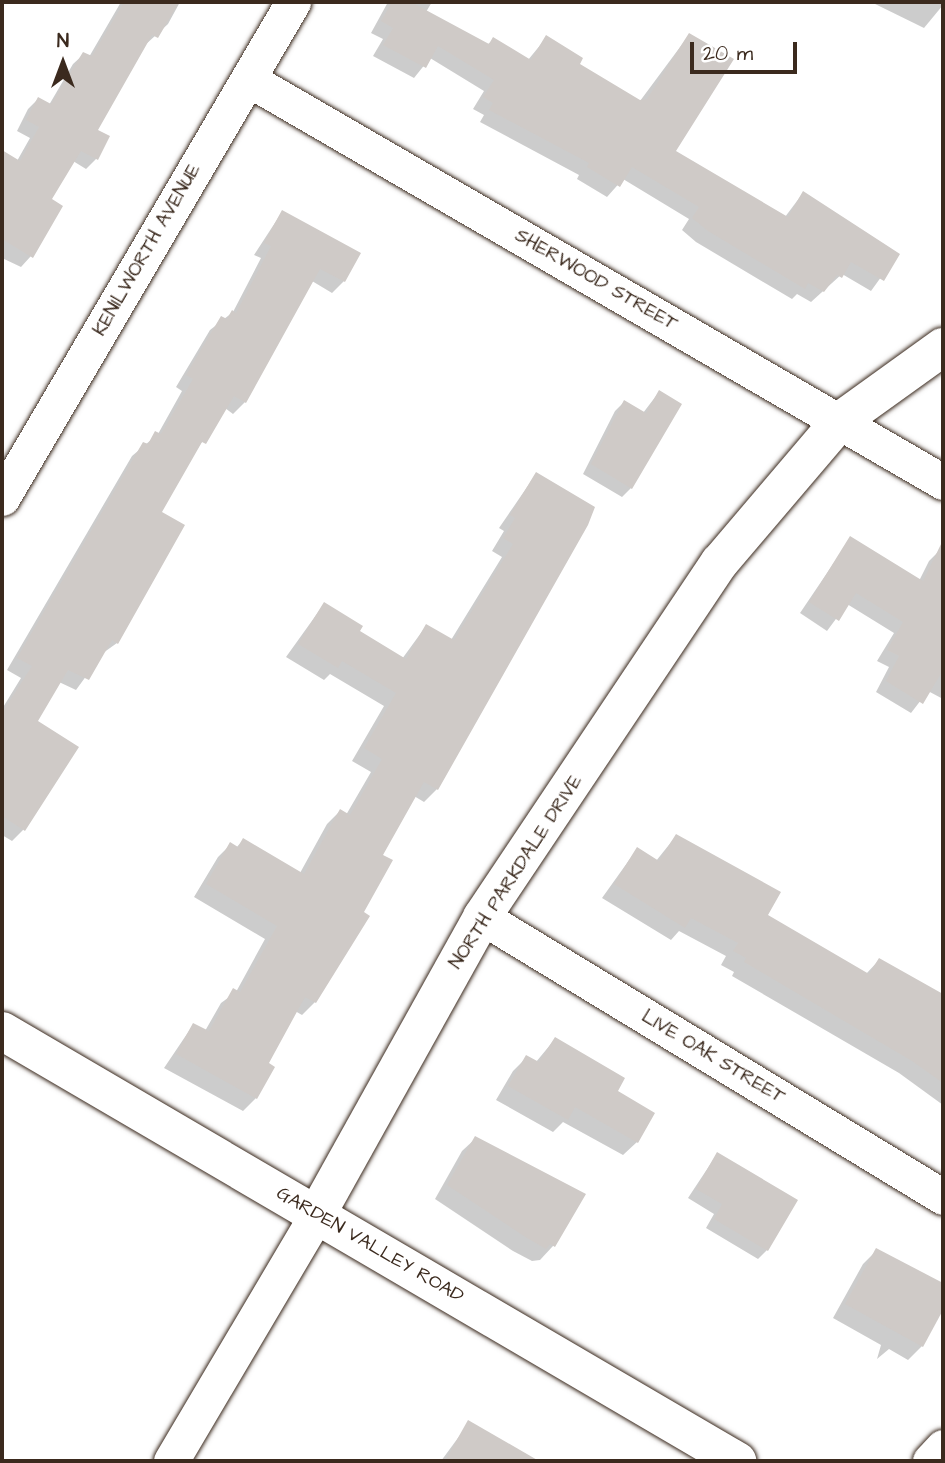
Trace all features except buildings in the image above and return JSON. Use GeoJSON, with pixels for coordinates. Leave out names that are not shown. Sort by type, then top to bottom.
{"type":"FeatureCollection","features":[{"type":"Feature","properties":{"kind":"street","name":"KENILWORTH AVENUE"},"geometry":{"type":"LineString","coordinates":[[2,498],[293,2]]}},
{"type":"Feature","properties":{"kind":"street","name":"SHERWOOD STREET"},"geometry":{"type":"LineString","coordinates":[[248,79],[943,482]]}},
{"type":"Feature","properties":{"kind":"street","name":"NORTH PARKDALE DRIVE"},"geometry":{"type":"LineString","coordinates":[[171,1461],[317,1214],[482,917],[720,562],[840,421],[943,347]]}},
{"type":"Feature","properties":{"kind":"street","name":"LIVE OAK STREET"},"geometry":{"type":"LineString","coordinates":[[482,917],[943,1197]]}},
{"type":"Feature","properties":{"kind":"street","name":"GARDEN VALLEY ROAD"},"geometry":{"type":"LineString","coordinates":[[2,1031],[737,1461]]}},
{"type":"Feature","properties":{"kind":"street"},"geometry":{"type":"LineString","coordinates":[[930,1461],[943,1447]]}}]}
